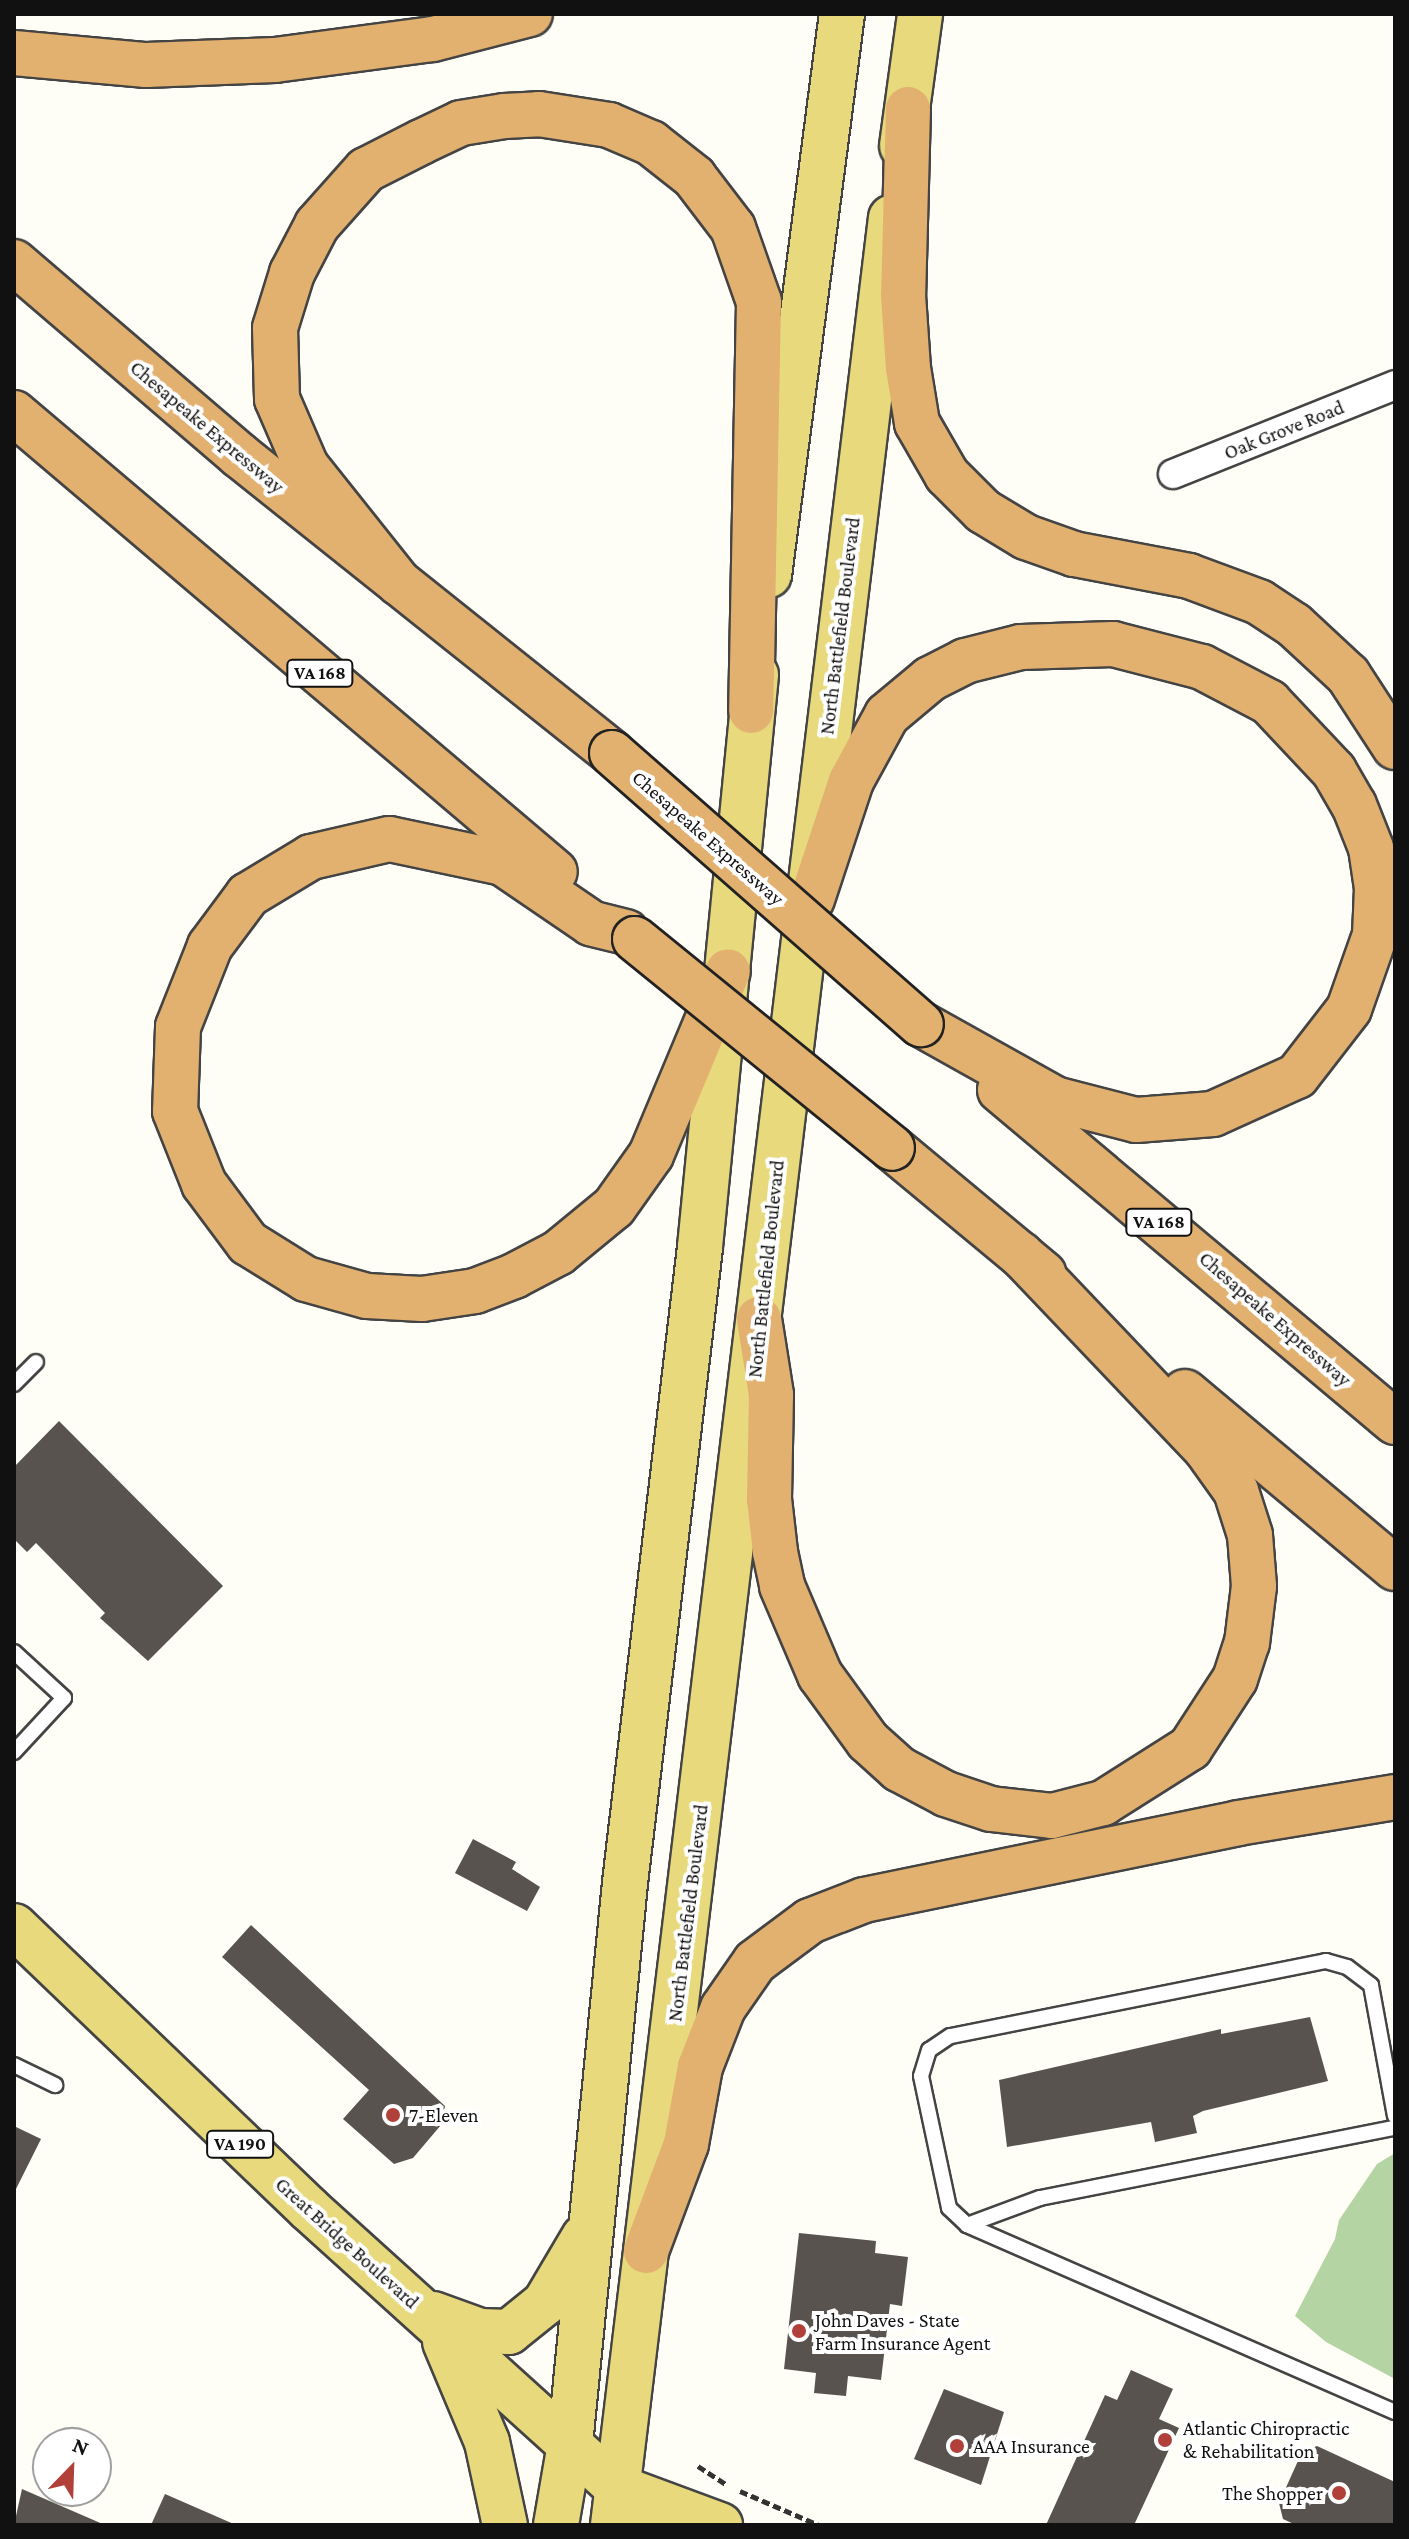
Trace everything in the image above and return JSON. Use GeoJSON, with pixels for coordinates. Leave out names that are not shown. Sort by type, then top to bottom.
{"type":"FeatureCollection","features":[{"type":"Feature","properties":{"kind":"highway"},"geometry":{"type":"LineString","coordinates":[[14,53],[146,65],[275,60],[433,39],[530,14]]}},
{"type":"Feature","properties":{"kind":"highway"},"geometry":{"type":"LineString","coordinates":[[908,109],[903,295],[908,368],[917,423],[947,475],[991,517],[1026,537],[1074,554],[1189,576],[1259,602],[1294,625],[1348,675],[1395,747]]}},
{"type":"Feature","properties":{"kind":"highway"},"geometry":{"type":"LineString","coordinates":[[399,583],[306,466],[277,399],[275,328],[292,273],[317,225],[366,170],[461,123],[539,114],[609,125],[651,143],[694,177],[733,228],[759,302],[751,711]]}},
{"type":"Feature","properties":{"kind":"highway","name":"Chesapeake Expressway"},"geometry":{"type":"LineString","coordinates":[[14,262],[239,455],[612,753],[921,1024],[1395,1422]]}},
{"type":"Feature","properties":{"kind":"highway","name":"VA 168"},"geometry":{"type":"LineString","coordinates":[[14,413],[631,936],[892,1148],[1395,1568]]}},
{"type":"Feature","properties":{"kind":"highway"},"geometry":{"type":"LineString","coordinates":[[812,899],[851,781],[887,715],[930,679],[965,661],[1021,647],[1113,644],[1151,649],[1202,667],[1269,702],[1334,771],[1354,805],[1371,848],[1377,888],[1375,935],[1349,1009],[1297,1076],[1213,1114],[1136,1120],[1055,1099],[921,1024]]}},
{"type":"Feature","properties":{"kind":"highway"},"geometry":{"type":"LineString","coordinates":[[631,936],[591,923],[503,863],[389,839],[311,857],[248,895],[210,946],[178,1027],[175,1111],[204,1184],[248,1243],[306,1279],[367,1296],[422,1299],[475,1291],[514,1276],[558,1253],[614,1207],[651,1155],[728,971]]}},
{"type":"Feature","properties":{"kind":"highway"},"geometry":{"type":"LineString","coordinates":[[759,1319],[771,1395],[769,1499],[775,1552],[787,1598],[820,1675],[868,1741],[899,1769],[946,1794],[991,1809],[1052,1816],[1103,1803],[1190,1748],[1235,1679],[1247,1643],[1254,1586],[1250,1535],[1229,1480],[1206,1449],[1020,1254]]}},
{"type":"Feature","properties":{"kind":"highway"},"geometry":{"type":"LineString","coordinates":[[646,2251],[686,2144],[700,2067],[723,2008],[755,1962],[810,1921],[864,1900],[1395,1797]]}},
{"type":"Feature","properties":{"kind":"main road"},"geometry":{"type":"LineString","coordinates":[[556,2525],[570,2444],[728,971],[751,711],[842,14]]}},
{"type":"Feature","properties":{"kind":"main road","name":"North Battlefield Boulevard"},"geometry":{"type":"LineString","coordinates":[[615,2506],[812,899],[879,289],[920,14]]}},
{"type":"Feature","properties":{"kind":"main road","name":"Great Bridge Boulevard"},"geometry":{"type":"LineString","coordinates":[[14,1926],[427,2316],[570,2444],[615,2506]]}},
{"type":"Feature","properties":{"kind":"main road"},"geometry":{"type":"LineString","coordinates":[[427,2316],[480,2331],[509,2332],[545,2303],[593,2220]]}},
{"type":"Feature","properties":{"kind":"main road"},"geometry":{"type":"LineString","coordinates":[[427,2316],[487,2442],[505,2525]]}},
{"type":"Feature","properties":{"kind":"main road","name":"VA 190"},"geometry":{"type":"LineString","coordinates":[[615,2506],[645,2525]]}},
{"type":"Feature","properties":{"kind":"main road","name":"VA 190"},"geometry":{"type":"LineString","coordinates":[[615,2506],[720,2525]]}},
{"type":"Feature","properties":{"kind":"street","name":"Oak Grove Road"},"geometry":{"type":"LineString","coordinates":[[1173,474],[1395,385]]}},
{"type":"Feature","properties":{"kind":"lane"},"geometry":{"type":"LineString","coordinates":[[14,1384],[36,1362]]}},
{"type":"Feature","properties":{"kind":"lane"},"geometry":{"type":"LineString","coordinates":[[14,1652],[64,1698],[14,1752]]}},
{"type":"Feature","properties":{"kind":"lane"},"geometry":{"type":"LineString","coordinates":[[1395,2116],[1371,1985],[1347,1967],[1326,1961],[950,2036],[929,2050],[921,2076],[949,2208],[967,2225],[1395,2412]]}},
{"type":"Feature","properties":{"kind":"lane"},"geometry":{"type":"LineString","coordinates":[[14,2065],[55,2085]]}},
{"type":"Feature","properties":{"kind":"lane"},"geometry":{"type":"LineString","coordinates":[[967,2225],[1040,2198],[1395,2128]]}},
{"type":"Feature","properties":{"kind":"path"},"geometry":{"type":"LineString","coordinates":[[698,2466],[726,2485],[819,2525]]}},
{"type":"Feature","properties":{"kind":"green space"},"geometry":{"type":"Polygon","coordinates":[[[1395,2153],[1395,2379],[1326,2342],[1295,2316],[1335,2239],[1339,2220],[1377,2164],[1395,2153]]]}},
{"type":"Feature","properties":{"kind":"building"},"geometry":{"type":"Polygon","coordinates":[[[59,1421],[223,1586],[148,1661],[100,1618],[105,1613],[36,1543],[27,1552],[14,1539],[14,1467],[59,1421]]]}},
{"type":"Feature","properties":{"kind":"building"},"geometry":{"type":"Polygon","coordinates":[[[473,1839],[516,1862],[512,1869],[540,1887],[527,1911],[455,1873],[473,1839]]]}},
{"type":"Feature","properties":{"kind":"building"},"geometry":{"type":"Polygon","coordinates":[[[251,1925],[445,2106],[441,2125],[413,2158],[394,2164],[343,2119],[369,2090],[222,1957],[251,1925]]]}},
{"type":"Feature","properties":{"kind":"building"},"geometry":{"type":"Polygon","coordinates":[[[1310,2017],[1328,2081],[1203,2111],[1193,2116],[1197,2133],[1155,2142],[1151,2122],[1007,2147],[999,2080],[1221,2029],[1221,2034],[1310,2017]]]}},
{"type":"Feature","properties":{"kind":"building"},"geometry":{"type":"Polygon","coordinates":[[[14,2126],[41,2139],[14,2193],[14,2126]]]}},
{"type":"Feature","properties":{"kind":"building"},"geometry":{"type":"Polygon","coordinates":[[[799,2233],[876,2241],[875,2253],[908,2257],[902,2306],[890,2304],[881,2380],[848,2376],[846,2396],[814,2393],[816,2373],[784,2369],[799,2233]]]}},
{"type":"Feature","properties":{"kind":"building"},"geometry":{"type":"Polygon","coordinates":[[[1131,2370],[1173,2389],[1159,2419],[1179,2428],[1134,2525],[1046,2525],[1105,2395],[1117,2400],[1131,2370]]]}},
{"type":"Feature","properties":{"kind":"building","name":"AAA Insurance"},"geometry":{"type":"Polygon","coordinates":[[[944,2389],[1004,2412],[981,2485],[914,2459],[944,2389]]]}},
{"type":"Feature","properties":{"kind":"building","name":"The Shopper"},"geometry":{"type":"Polygon","coordinates":[[[1317,2446],[1395,2482],[1395,2525],[1296,2525],[1283,2519],[1279,2503],[1302,2452],[1317,2446]]]}},
{"type":"Feature","properties":{"kind":"building"},"geometry":{"type":"Polygon","coordinates":[[[22,2489],[32,2493],[32,2507],[64,2507],[105,2525],[14,2525],[22,2489]]]}},
{"type":"Feature","properties":{"kind":"building"},"geometry":{"type":"Polygon","coordinates":[[[165,2494],[236,2525],[151,2525],[165,2494]]]}},
{"type":"Feature","properties":{"kind":"place","name":"7-Eleven"},"geometry":{"type":"Point","coordinates":[393,2115]}},
{"type":"Feature","properties":{"kind":"place","name":"John Daves - State Farm Insurance Agent"},"geometry":{"type":"Point","coordinates":[799,2331]}},
{"type":"Feature","properties":{"kind":"place","name":"Atlantic Chiropractic & Rehabilitation"},"geometry":{"type":"Point","coordinates":[1165,2440]}},
{"type":"Feature","properties":{"kind":"place","name":"AAA Insurance"},"geometry":{"type":"Point","coordinates":[957,2446]}},
{"type":"Feature","properties":{"kind":"place","name":"The Shopper"},"geometry":{"type":"Point","coordinates":[1339,2493]}}]}
